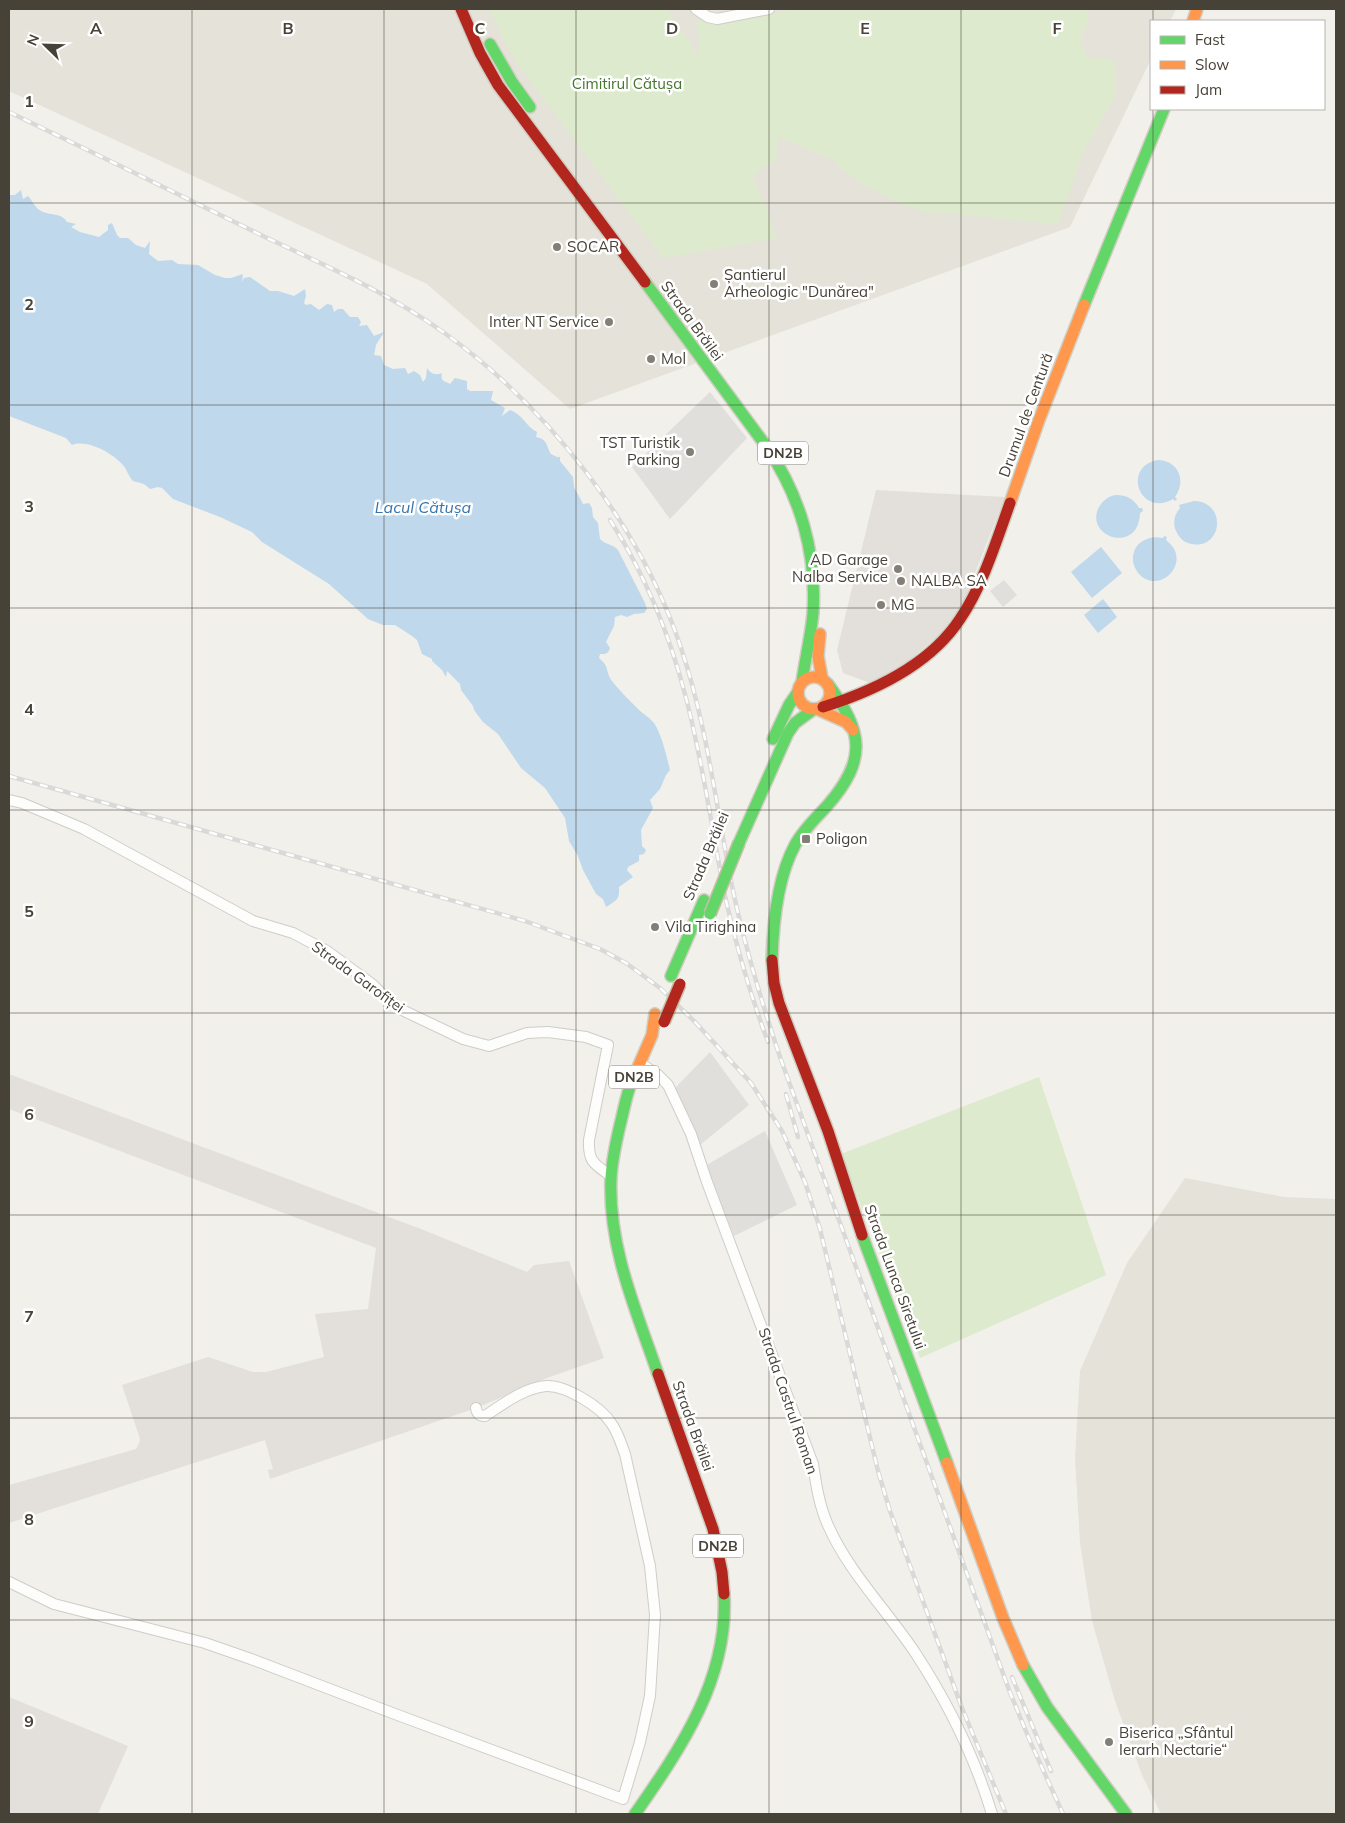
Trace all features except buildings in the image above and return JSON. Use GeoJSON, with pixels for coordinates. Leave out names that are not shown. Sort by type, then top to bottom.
{"type":"FeatureCollection","features":[{"type":"Feature","properties":{"kind":"main road","name":"Strada Brăilei"},"geometry":{"type":"LineString","coordinates":[[461,9],[480,53],[498,85],[749,422],[781,470],[794,495],[804,524],[810,553],[813,613],[800,687],[789,705],[765,756],[655,1014],[652,1035],[630,1089],[621,1120],[611,1176],[615,1236],[622,1271],[713,1529],[720,1554],[724,1582],[723,1642],[718,1666],[702,1710],[680,1749],[637,1811]]}},
{"type":"Feature","properties":{"kind":"main road"},"geometry":{"type":"LineString","coordinates":[[484,31],[491,48],[535,114]]}},
{"type":"Feature","properties":{"kind":"main road","name":"Drumul de Centură"},"geometry":{"type":"LineString","coordinates":[[818,708],[842,702],[866,692],[905,669],[936,647],[955,627],[970,602],[997,538],[1086,296],[1164,110]]}},
{"type":"Feature","properties":{"kind":"main road","name":"Strada Brăilei"},"geometry":{"type":"LineString","coordinates":[[593,193],[790,464],[803,492],[820,552],[823,584],[818,656],[825,681]]}},
{"type":"Feature","properties":{"kind":"main road"},"geometry":{"type":"LineString","coordinates":[[810,677],[847,689],[866,692],[855,712],[854,724],[857,734],[846,722],[818,708],[804,706],[798,697],[800,687],[810,677]]}},
{"type":"Feature","properties":{"kind":"main road","name":"Strada Lunca Siretului"},"geometry":{"type":"LineString","coordinates":[[825,681],[842,702],[857,734],[858,753],[847,780],[836,796],[797,841],[789,859],[772,937],[771,964],[776,993],[797,1054],[832,1142],[856,1217],[962,1501],[1012,1644],[1036,1691],[1075,1747],[1126,1814]]}},
{"type":"Feature","properties":{"kind":"main road","name":"DN2B"},"geometry":{"type":"LineString","coordinates":[[818,708],[830,699],[830,689],[825,681]]}},
{"type":"Feature","properties":{"kind":"main road","name":"Strada Brăilei"},"geometry":{"type":"LineString","coordinates":[[652,1035],[664,1022],[739,843],[788,733],[795,723],[818,708]]}},
{"type":"Feature","properties":{"kind":"street"},"geometry":{"type":"LineString","coordinates":[[696,9],[708,17],[717,19],[769,9]]}},
{"type":"Feature","properties":{"kind":"street","name":"Strada Garofiței"},"geometry":{"type":"LineString","coordinates":[[9,800],[22,803],[84,829],[253,921],[293,933],[327,951],[372,984],[400,1010],[463,1039],[489,1046],[528,1033],[548,1032],[586,1037],[608,1046],[588,1152],[592,1163],[611,1176]]}},
{"type":"Feature","properties":{"kind":"street","name":"Strada Castrul Roman"},"geometry":{"type":"LineString","coordinates":[[640,1063],[658,1075],[668,1085],[691,1134],[707,1182],[813,1464],[818,1497],[827,1522],[856,1573],[915,1653],[949,1710],[974,1763],[992,1814]]}},
{"type":"Feature","properties":{"kind":"street"},"geometry":{"type":"LineString","coordinates":[[476,1408],[480,1416],[485,1416],[526,1392],[546,1386],[563,1388],[582,1398],[611,1421],[620,1440],[625,1454],[650,1566],[655,1615],[650,1696],[640,1742],[623,1799]]}},
{"type":"Feature","properties":{"kind":"street"},"geometry":{"type":"LineString","coordinates":[[9,1582],[54,1604],[205,1643],[251,1658],[623,1799],[637,1811]]}},
{"type":"Feature","properties":{"kind":"shaded area"},"geometry":{"type":"Polygon","coordinates":[[[9,9],[1176,9],[1170,20],[1150,20],[1150,61],[1070,227],[570,409],[427,284],[9,91],[9,9]]]}},
{"type":"Feature","properties":{"kind":"shaded area","name":"TST Turistik Parking"},"geometry":{"type":"Polygon","coordinates":[[[710,392],[747,438],[670,519],[632,467],[710,392]]]}},
{"type":"Feature","properties":{"kind":"shaded area"},"geometry":{"type":"Polygon","coordinates":[[[876,490],[1005,497],[964,601],[945,630],[907,662],[870,683],[843,673],[837,650],[876,490]]]}},
{"type":"Feature","properties":{"kind":"shaded area"},"geometry":{"type":"Polygon","coordinates":[[[1004,580],[1017,595],[1003,607],[990,591],[1004,580]]]}},
{"type":"Feature","properties":{"kind":"shaded area"},"geometry":{"type":"Polygon","coordinates":[[[710,1052],[749,1105],[700,1145],[675,1088],[710,1052]]]}},
{"type":"Feature","properties":{"kind":"shaded area"},"geometry":{"type":"Polygon","coordinates":[[[9,1074],[421,1229],[527,1272],[534,1265],[569,1261],[604,1358],[547,1378],[476,1408],[270,1479],[268,1470],[273,1469],[265,1440],[9,1523],[9,1485],[136,1449],[140,1441],[139,1436],[122,1385],[208,1357],[253,1372],[266,1372],[324,1357],[315,1314],[368,1309],[376,1248],[9,1109],[9,1074]]]}},
{"type":"Feature","properties":{"kind":"shaded area"},"geometry":{"type":"Polygon","coordinates":[[[765,1131],[797,1205],[734,1236],[705,1166],[765,1131]]]}},
{"type":"Feature","properties":{"kind":"shaded area"},"geometry":{"type":"Polygon","coordinates":[[[1185,1178],[1284,1197],[1336,1199],[1336,1814],[1161,1814],[1142,1775],[1115,1701],[1092,1621],[1080,1543],[1075,1458],[1080,1371],[1127,1263],[1185,1178]]]}},
{"type":"Feature","properties":{"kind":"shaded area"},"geometry":{"type":"Polygon","coordinates":[[[9,1697],[128,1746],[98,1814],[9,1814],[9,1697]]]}},
{"type":"Feature","properties":{"kind":"green space","name":"Cimitirul Cătușa"},"geometry":{"type":"Polygon","coordinates":[[[489,9],[667,9],[699,56],[698,19],[717,26],[795,9],[1086,9],[1088,22],[1080,41],[1087,57],[1106,58],[1113,61],[1116,68],[1116,95],[1083,152],[1058,224],[920,211],[888,198],[869,186],[862,184],[842,170],[834,160],[778,137],[778,148],[774,163],[763,167],[753,177],[777,238],[663,258],[519,66],[505,43],[489,9]]]}},
{"type":"Feature","properties":{"kind":"green space"},"geometry":{"type":"Polygon","coordinates":[[[1039,1077],[1106,1275],[920,1358],[841,1154],[1039,1077]]]}},
{"type":"Feature","properties":{"kind":"water","name":"Lacul Cătușa"},"geometry":{"type":"Polygon","coordinates":[[[21,190],[23,199],[28,196],[39,209],[59,215],[67,222],[76,224],[71,227],[80,232],[99,237],[108,230],[108,225],[112,223],[120,238],[128,238],[136,245],[145,248],[150,241],[149,254],[158,261],[172,260],[178,264],[198,265],[215,275],[225,278],[243,274],[242,282],[244,278],[250,277],[270,291],[278,291],[294,296],[305,289],[304,303],[306,305],[311,304],[319,310],[327,304],[332,305],[334,312],[338,309],[343,309],[350,317],[358,317],[361,322],[359,326],[367,325],[374,336],[384,332],[376,345],[374,355],[381,356],[384,365],[393,369],[405,368],[408,374],[414,371],[420,375],[423,382],[426,378],[427,368],[433,374],[442,373],[442,379],[450,384],[455,378],[467,381],[467,389],[470,391],[493,391],[491,400],[505,408],[502,416],[510,410],[518,414],[537,432],[536,437],[545,441],[551,454],[560,457],[560,461],[573,477],[574,487],[583,504],[589,503],[592,508],[593,517],[598,523],[600,539],[618,550],[645,603],[647,609],[644,613],[627,617],[621,615],[615,617],[614,626],[606,642],[610,648],[606,653],[600,654],[599,658],[605,664],[610,678],[615,684],[656,726],[670,770],[660,789],[650,800],[653,808],[641,830],[642,846],[646,850],[644,854],[639,855],[639,861],[628,867],[627,870],[633,877],[619,887],[618,898],[614,902],[606,907],[603,899],[596,894],[569,841],[565,818],[545,788],[521,768],[498,734],[483,722],[461,690],[460,684],[447,671],[446,677],[432,659],[422,654],[417,640],[395,625],[383,625],[368,619],[329,584],[262,542],[252,532],[220,517],[173,499],[162,488],[150,489],[144,484],[133,481],[122,464],[99,448],[85,444],[72,445],[66,438],[9,416],[9,195],[15,195],[21,190]]]}},
{"type":"Feature","properties":{"kind":"water"},"geometry":{"type":"Polygon","coordinates":[[[1157,460],[1170,463],[1178,472],[1180,484],[1175,501],[1173,499],[1162,503],[1152,502],[1144,497],[1140,490],[1138,481],[1140,472],[1146,465],[1157,460]]]}},
{"type":"Feature","properties":{"kind":"water"},"geometry":{"type":"Polygon","coordinates":[[[1116,495],[1130,498],[1143,511],[1140,513],[1137,526],[1131,534],[1123,537],[1114,537],[1106,534],[1099,528],[1096,519],[1101,504],[1108,498],[1116,495]]]}},
{"type":"Feature","properties":{"kind":"water"},"geometry":{"type":"Polygon","coordinates":[[[1194,501],[1205,503],[1212,509],[1216,517],[1215,533],[1210,540],[1202,544],[1185,542],[1175,530],[1174,523],[1180,508],[1179,505],[1194,501]]]}},
{"type":"Feature","properties":{"kind":"water"},"geometry":{"type":"Polygon","coordinates":[[[1164,536],[1167,537],[1166,540],[1174,548],[1177,557],[1175,566],[1171,573],[1164,578],[1156,581],[1147,580],[1135,568],[1133,563],[1134,551],[1140,543],[1148,538],[1163,538],[1164,536]]]}},
{"type":"Feature","properties":{"kind":"water"},"geometry":{"type":"Polygon","coordinates":[[[1101,547],[1122,573],[1092,598],[1071,572],[1101,547]]]}},
{"type":"Feature","properties":{"kind":"water"},"geometry":{"type":"Polygon","coordinates":[[[1103,599],[1117,617],[1098,633],[1084,615],[1103,599]]]}},
{"type":"Feature","properties":{"kind":"railway"},"geometry":{"type":"LineString","coordinates":[[9,112],[355,280],[422,318],[481,362],[518,395],[553,432],[586,472],[616,514],[642,558],[664,602],[690,677],[698,706],[737,908],[753,972],[780,1057],[1009,1690],[1063,1814]]}},
{"type":"Feature","properties":{"kind":"railway"},"geometry":{"type":"LineString","coordinates":[[610,520],[634,562],[655,606],[680,675],[697,747],[729,914],[749,988],[768,1042]]}},
{"type":"Feature","properties":{"kind":"railway"},"geometry":{"type":"LineString","coordinates":[[9,776],[525,921],[600,949],[626,963],[660,988],[695,1022],[751,1083],[782,1131],[805,1182],[820,1229],[878,1471],[890,1511],[962,1708],[1006,1814]]}},
{"type":"Feature","properties":{"kind":"railway"},"geometry":{"type":"LineString","coordinates":[[786,1094],[798,1137]]}},
{"type":"Feature","properties":{"kind":"railway"},"geometry":{"type":"LineString","coordinates":[[1012,1677],[1051,1771]]}},
{"type":"Feature","properties":{"kind":"traffic: fast"},"geometry":{"type":"LineString","coordinates":[[490,44],[512,82],[530,107]]}},
{"type":"Feature","properties":{"kind":"traffic: fast"},"geometry":{"type":"LineString","coordinates":[[1084,305],[1164,110]]}},
{"type":"Feature","properties":{"kind":"traffic: fast"},"geometry":{"type":"LineString","coordinates":[[645,282],[766,446],[788,484],[797,505],[809,547],[814,591],[812,622],[802,682]]}},
{"type":"Feature","properties":{"kind":"traffic: fast"},"geometry":{"type":"LineString","coordinates":[[772,960],[777,901],[789,858],[802,834],[840,789],[855,759],[854,731],[840,701],[828,684]]}},
{"type":"Feature","properties":{"kind":"traffic: fast"},"geometry":{"type":"LineString","coordinates":[[773,739],[789,705],[798,692]]}},
{"type":"Feature","properties":{"kind":"traffic: fast"},"geometry":{"type":"LineString","coordinates":[[739,843],[788,733],[795,723],[814,709]]}},
{"type":"Feature","properties":{"kind":"traffic: fast"},"geometry":{"type":"LineString","coordinates":[[710,914],[739,843]]}},
{"type":"Feature","properties":{"kind":"traffic: fast"},"geometry":{"type":"LineString","coordinates":[[671,976],[704,900]]}},
{"type":"Feature","properties":{"kind":"traffic: fast"},"geometry":{"type":"LineString","coordinates":[[632,1081],[625,1103],[613,1158],[611,1204],[614,1229],[625,1278],[658,1374]]}},
{"type":"Feature","properties":{"kind":"traffic: fast"},"geometry":{"type":"LineString","coordinates":[[862,1235],[947,1463]]}},
{"type":"Feature","properties":{"kind":"traffic: fast"},"geometry":{"type":"LineString","coordinates":[[635,1814],[669,1764],[699,1711],[719,1655],[723,1625],[724,1594]]}},
{"type":"Feature","properties":{"kind":"traffic: fast"},"geometry":{"type":"LineString","coordinates":[[1023,1665],[1047,1707],[1126,1814]]}},
{"type":"Feature","properties":{"kind":"traffic: slow"},"geometry":{"type":"LineString","coordinates":[[1193,20],[1197,9]]}},
{"type":"Feature","properties":{"kind":"traffic: slow"},"geometry":{"type":"LineString","coordinates":[[1010,503],[1039,420],[1084,305]]}},
{"type":"Feature","properties":{"kind":"traffic: slow"},"geometry":{"type":"LineString","coordinates":[[820,634],[818,656],[822,678]]}},
{"type":"Feature","properties":{"kind":"traffic: slow"},"geometry":{"type":"LineString","coordinates":[[814,677],[826,681],[830,693],[826,705],[814,709],[802,705],[798,693],[802,681],[814,677]]}},
{"type":"Feature","properties":{"kind":"traffic: slow"},"geometry":{"type":"LineString","coordinates":[[817,709],[846,722],[853,730]]}},
{"type":"Feature","properties":{"kind":"traffic: slow"},"geometry":{"type":"LineString","coordinates":[[632,1081],[652,1035],[655,1014]]}},
{"type":"Feature","properties":{"kind":"traffic: slow"},"geometry":{"type":"LineString","coordinates":[[947,1463],[1003,1618],[1023,1665]]}},
{"type":"Feature","properties":{"kind":"traffic: jam"},"geometry":{"type":"LineString","coordinates":[[461,9],[480,53],[498,85],[645,282]]}},
{"type":"Feature","properties":{"kind":"traffic: jam"},"geometry":{"type":"LineString","coordinates":[[823,707],[862,693],[899,674],[917,663],[948,635],[976,592],[1010,503]]}},
{"type":"Feature","properties":{"kind":"traffic: jam"},"geometry":{"type":"LineString","coordinates":[[772,960],[774,983],[779,1003],[828,1131],[862,1235]]}},
{"type":"Feature","properties":{"kind":"traffic: jam"},"geometry":{"type":"LineString","coordinates":[[664,1022],[680,984]]}},
{"type":"Feature","properties":{"kind":"traffic: jam"},"geometry":{"type":"LineString","coordinates":[[658,1374],[713,1529],[722,1572],[724,1594]]}},
{"type":"Feature","properties":{"kind":"place","name":"SOCAR"},"geometry":{"type":"Point","coordinates":[557,247]}},
{"type":"Feature","properties":{"kind":"place","name":"Șantierul Arheologic \"Dunărea\""},"geometry":{"type":"Point","coordinates":[714,284]}},
{"type":"Feature","properties":{"kind":"place","name":"Inter NT Service"},"geometry":{"type":"Point","coordinates":[609,322]}},
{"type":"Feature","properties":{"kind":"place","name":"Mol"},"geometry":{"type":"Point","coordinates":[651,359]}},
{"type":"Feature","properties":{"kind":"place","name":"TST Turistik Parking"},"geometry":{"type":"Point","coordinates":[690,452]}},
{"type":"Feature","properties":{"kind":"place","name":"AD Garage Nalba Service"},"geometry":{"type":"Point","coordinates":[898,569]}},
{"type":"Feature","properties":{"kind":"place","name":"NALBA SA"},"geometry":{"type":"Point","coordinates":[901,581]}},
{"type":"Feature","properties":{"kind":"place","name":"MG"},"geometry":{"type":"Point","coordinates":[881,605]}},
{"type":"Feature","properties":{"kind":"place","name":"Poligon"},"geometry":{"type":"Point","coordinates":[806,839]}},
{"type":"Feature","properties":{"kind":"place","name":"Vila Tirighina"},"geometry":{"type":"Point","coordinates":[655,927]}},
{"type":"Feature","properties":{"kind":"place","name":"Biserica „Sfântul Ierarh Nectarie“"},"geometry":{"type":"Point","coordinates":[1109,1742]}}]}
